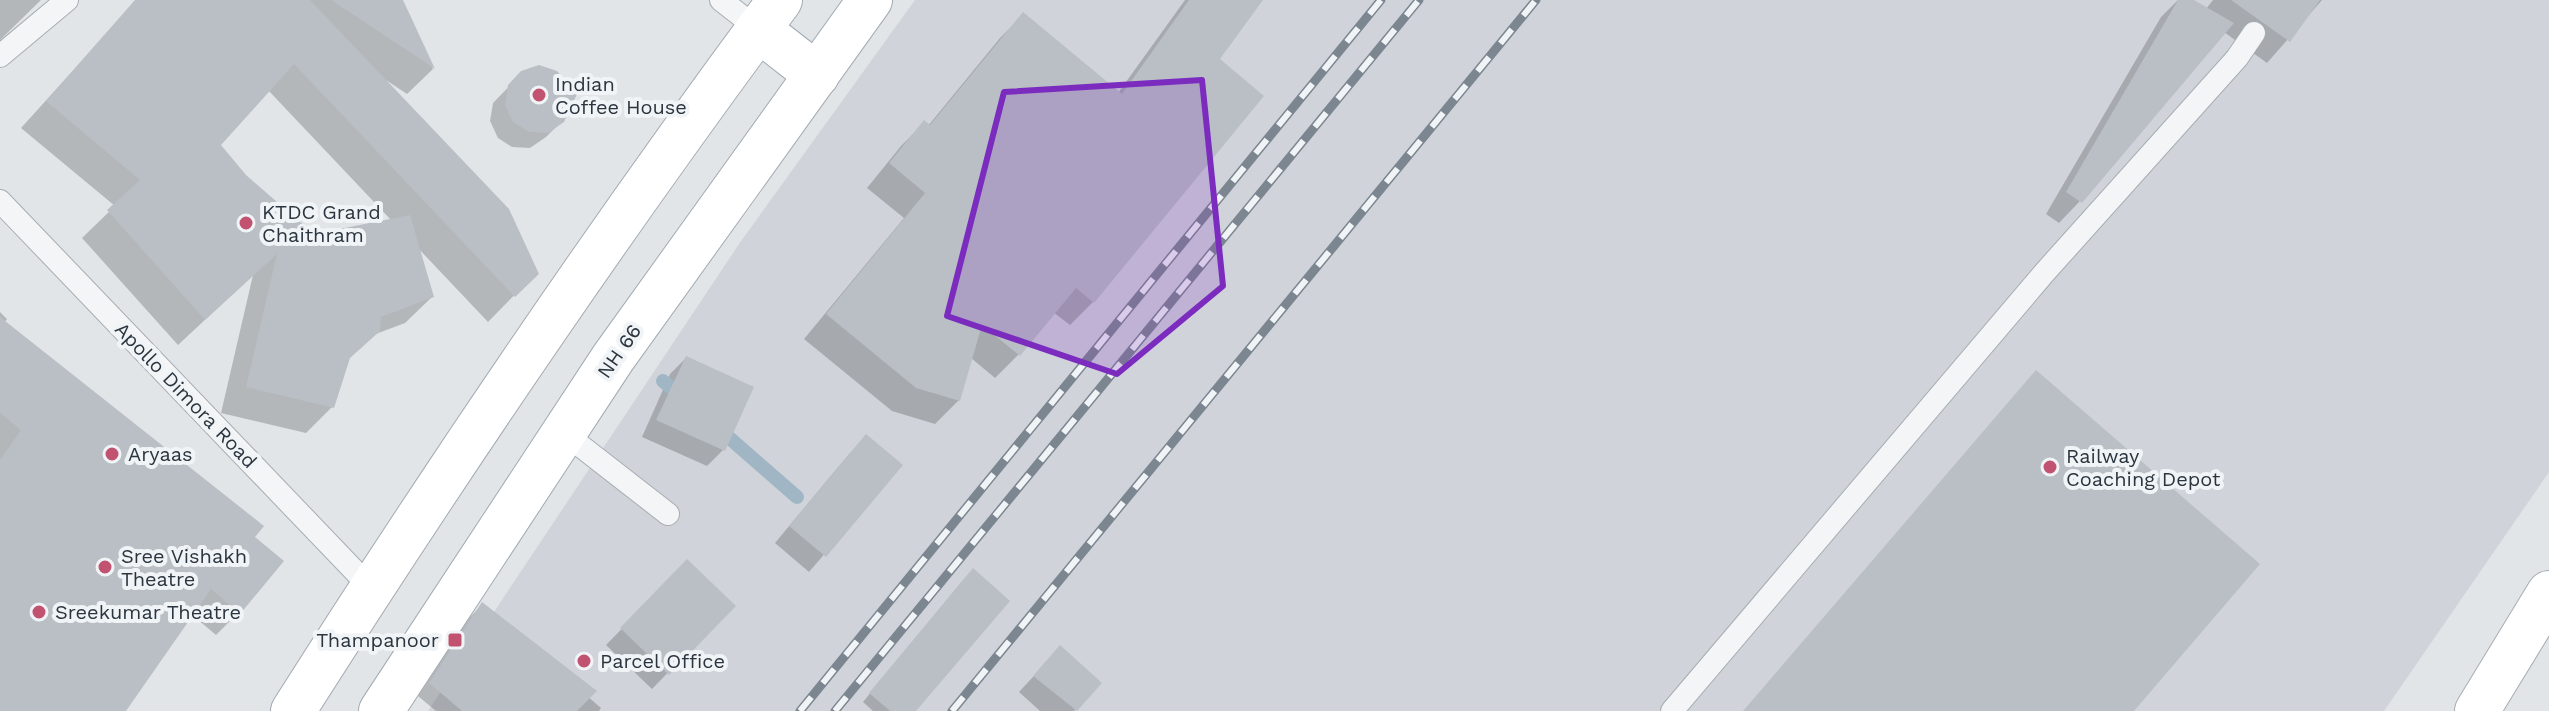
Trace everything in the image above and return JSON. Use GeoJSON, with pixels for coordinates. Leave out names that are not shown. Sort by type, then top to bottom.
{"type":"FeatureCollection","features":[{"type":"Feature","properties":{"kind":"main road","name":"NH 66"},"geometry":{"type":"LineString","coordinates":[[381,711],[613,358],[870,0]]}},
{"type":"Feature","properties":{"kind":"main road"},"geometry":{"type":"LineString","coordinates":[[293,711],[371,588],[547,328],[769,14],[817,75]]}},
{"type":"Feature","properties":{"kind":"main road"},"geometry":{"type":"LineString","coordinates":[[2477,711],[2549,593]]}},
{"type":"Feature","properties":{"kind":"lane"},"geometry":{"type":"LineString","coordinates":[[0,56],[67,0]]}},
{"type":"Feature","properties":{"kind":"lane"},"geometry":{"type":"LineString","coordinates":[[721,0],[769,14]]}},
{"type":"Feature","properties":{"kind":"lane"},"geometry":{"type":"LineString","coordinates":[[1672,711],[2045,272],[2237,58],[2254,33]]}},
{"type":"Feature","properties":{"kind":"lane","name":"Apollo Dimora Road"},"geometry":{"type":"LineString","coordinates":[[0,201],[371,588]]}},
{"type":"Feature","properties":{"kind":"lane"},"geometry":{"type":"LineString","coordinates":[[564,433],[668,514]]}},
{"type":"Feature","properties":{"kind":"highlighted area"},"geometry":{"type":"Polygon","coordinates":[[[1202,80],[1223,286],[1117,374],[947,316],[1004,92],[1202,80]]]}},
{"type":"Feature","properties":{"kind":"shaded area"},"geometry":{"type":"Polygon","coordinates":[[[915,0],[2549,0],[2549,472],[2384,711],[428,711],[739,244],[915,0]]]}},
{"type":"Feature","properties":{"kind":"building"},"geometry":{"type":"Polygon","coordinates":[[[135,0],[310,0],[509,209],[539,274],[515,297],[294,64],[221,145],[246,175],[314,234],[410,215],[434,297],[381,317],[380,331],[350,358],[334,408],[246,387],[277,254],[205,320],[107,210],[140,180],[46,101],[135,0]]]}},
{"type":"Feature","properties":{"kind":"building"},"geometry":{"type":"Polygon","coordinates":[[[331,0],[403,0],[435,69],[331,0]]]}},
{"type":"Feature","properties":{"kind":"building"},"geometry":{"type":"Polygon","coordinates":[[[1189,0],[1263,0],[1220,59],[1264,96],[1094,303],[1076,288],[1020,356],[982,325],[960,401],[916,388],[826,314],[925,193],[889,163],[924,120],[930,125],[1023,12],[1122,94],[1189,0]]]}},
{"type":"Feature","properties":{"kind":"building"},"geometry":{"type":"Polygon","coordinates":[[[2178,0],[2194,0],[2234,23],[2082,203],[2066,192],[2178,0]]]}},
{"type":"Feature","properties":{"kind":"building"},"geometry":{"type":"Polygon","coordinates":[[[2231,0],[2320,0],[2290,42],[2231,0]]]}},
{"type":"Feature","properties":{"kind":"building","name":"Indian Coffee House"},"geometry":{"type":"Polygon","coordinates":[[[539,65],[557,71],[577,94],[564,122],[548,133],[529,132],[513,122],[505,105],[508,85],[521,71],[539,65]]]}},
{"type":"Feature","properties":{"kind":"building"},"geometry":{"type":"Polygon","coordinates":[[[0,317],[264,526],[255,537],[284,561],[240,614],[211,589],[126,711],[0,711],[0,460],[21,430],[0,413],[0,317]]]}},
{"type":"Feature","properties":{"kind":"building"},"geometry":{"type":"Polygon","coordinates":[[[686,356],[754,387],[725,451],[656,420],[686,356]]]}},
{"type":"Feature","properties":{"kind":"building","name":"Railway Coaching Depot"},"geometry":{"type":"Polygon","coordinates":[[[2036,370],[2260,564],[2134,711],[1743,711],[2036,370]]]}},
{"type":"Feature","properties":{"kind":"building"},"geometry":{"type":"Polygon","coordinates":[[[866,434],[903,465],[826,557],[789,526],[866,434]]]}},
{"type":"Feature","properties":{"kind":"building"},"geometry":{"type":"Polygon","coordinates":[[[687,559],[736,606],[669,675],[620,628],[687,559]]]}},
{"type":"Feature","properties":{"kind":"building"},"geometry":{"type":"Polygon","coordinates":[[[973,568],[1010,601],[916,711],[890,711],[869,693],[973,568]]]}},
{"type":"Feature","properties":{"kind":"building"},"geometry":{"type":"Polygon","coordinates":[[[482,602],[597,691],[577,711],[462,711],[429,683],[482,602]]]}},
{"type":"Feature","properties":{"kind":"building"},"geometry":{"type":"Polygon","coordinates":[[[1060,645],[1102,683],[1077,711],[1033,676],[1060,645]]]}},
{"type":"Feature","properties":{"kind":"waterway"},"geometry":{"type":"LineString","coordinates":[[663,381],[684,399]]}},
{"type":"Feature","properties":{"kind":"waterway"},"geometry":{"type":"LineString","coordinates":[[718,428],[797,497]]}},
{"type":"Feature","properties":{"kind":"railway"},"geometry":{"type":"LineString","coordinates":[[800,711],[1381,0]]}},
{"type":"Feature","properties":{"kind":"railway"},"geometry":{"type":"LineString","coordinates":[[835,711],[1419,0]]}},
{"type":"Feature","properties":{"kind":"railway"},"geometry":{"type":"LineString","coordinates":[[952,711],[1536,0]]}},
{"type":"Feature","properties":{"kind":"place","name":"Indian Coffee House"},"geometry":{"type":"Point","coordinates":[539,95]}},
{"type":"Feature","properties":{"kind":"place","name":"KTDC Grand Chaithram"},"geometry":{"type":"Point","coordinates":[246,223]}},
{"type":"Feature","properties":{"kind":"place","name":"Aryaas"},"geometry":{"type":"Point","coordinates":[112,454]}},
{"type":"Feature","properties":{"kind":"place","name":"Railway Coaching Depot"},"geometry":{"type":"Point","coordinates":[2050,467]}},
{"type":"Feature","properties":{"kind":"place","name":"Sree Vishakh Theatre"},"geometry":{"type":"Point","coordinates":[105,567]}},
{"type":"Feature","properties":{"kind":"place","name":"Sreekumar Theatre"},"geometry":{"type":"Point","coordinates":[39,612]}},
{"type":"Feature","properties":{"kind":"place","name":"Thampanoor"},"geometry":{"type":"Point","coordinates":[455,640]}},
{"type":"Feature","properties":{"kind":"place","name":"Parcel Office"},"geometry":{"type":"Point","coordinates":[584,661]}}]}
